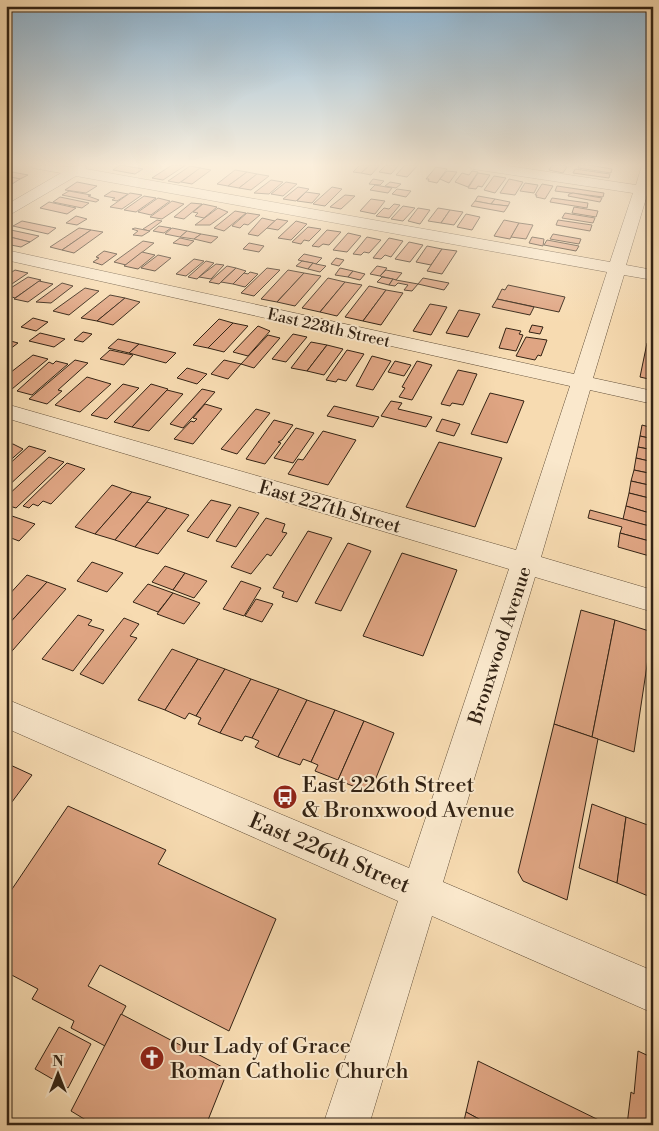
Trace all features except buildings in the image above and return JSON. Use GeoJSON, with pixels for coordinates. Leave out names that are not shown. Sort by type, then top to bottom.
{"type":"FeatureCollection","features":[{"type":"Feature","properties":{"kind":"street"},"geometry":{"type":"LineString","coordinates":[[345,218],[653,275]]}},
{"type":"Feature","properties":{"kind":"street","name":"Bronxwood Avenue"},"geometry":{"type":"LineString","coordinates":[[346,1125],[618,269],[637,218]]}},
{"type":"Feature","properties":{"kind":"street","name":"East 228th Street"},"geometry":{"type":"LineString","coordinates":[[6,255],[653,398]]}},
{"type":"Feature","properties":{"kind":"street","name":"East 227th Street"},"geometry":{"type":"LineString","coordinates":[[6,411],[653,601]]}},
{"type":"Feature","properties":{"kind":"street","name":"East 226th Street"},"geometry":{"type":"LineString","coordinates":[[6,713],[653,992]]}},
{"type":"Feature","properties":{"kind":"place","name":"East 226th Street & Bronxwood Avenue"},"geometry":{"type":"Point","coordinates":[285,797]}},
{"type":"Feature","properties":{"kind":"place","name":"Our Lady of Grace Roman Catholic Church"},"geometry":{"type":"Point","coordinates":[152,1058]}}]}
